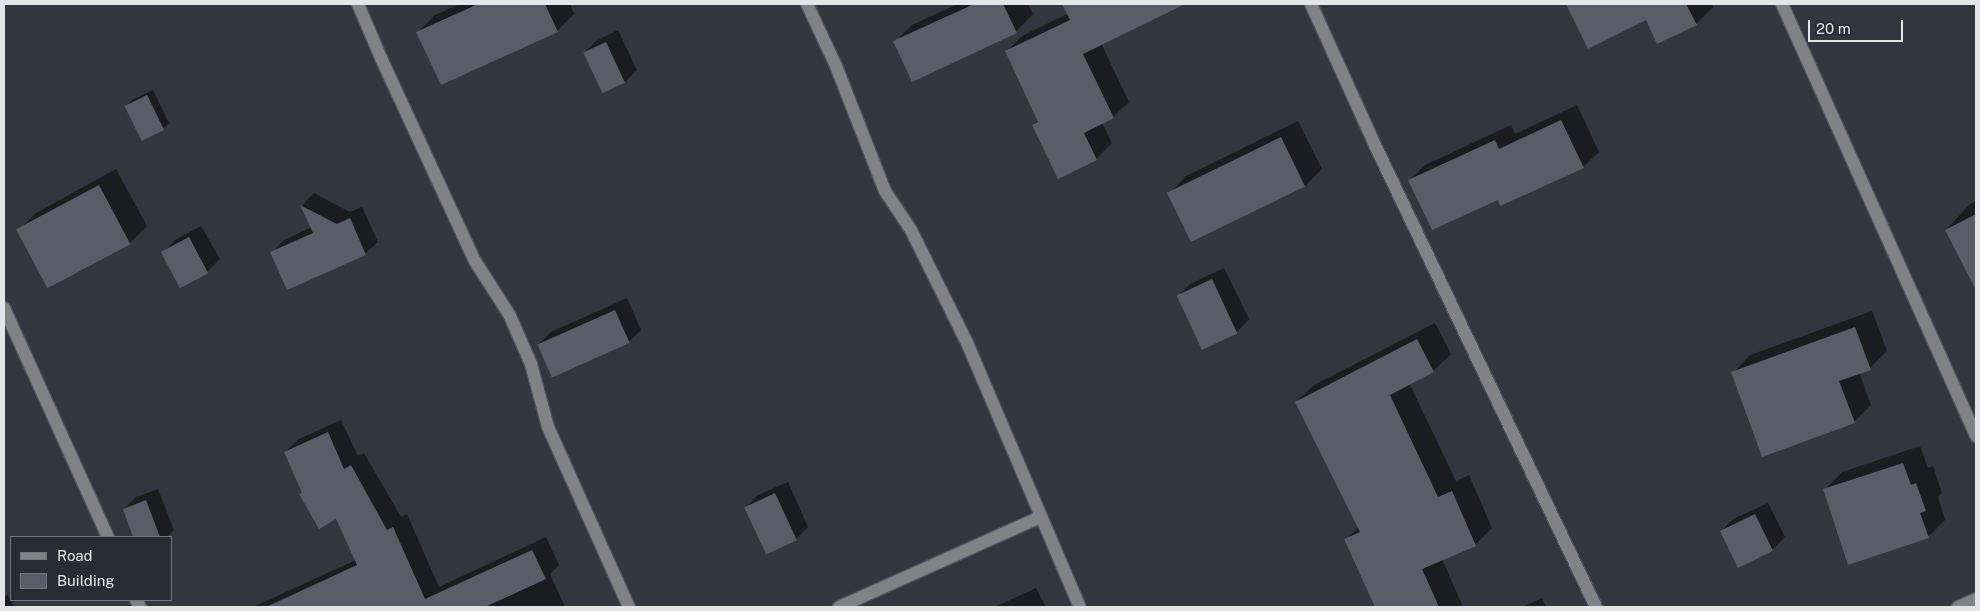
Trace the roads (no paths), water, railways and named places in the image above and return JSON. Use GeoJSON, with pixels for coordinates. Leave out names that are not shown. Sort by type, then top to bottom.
{"type":"FeatureCollection","features":[{"type":"Feature","properties":{"kind":"street"},"geometry":{"type":"LineString","coordinates":[[358,4],[475,261],[510,316],[531,364],[548,427],[629,607]]}},
{"type":"Feature","properties":{"kind":"street"},"geometry":{"type":"LineString","coordinates":[[806,4],[836,66],[885,191],[911,230],[953,312],[1080,607]]}},
{"type":"Feature","properties":{"kind":"street"},"geometry":{"type":"LineString","coordinates":[[1311,4],[1374,143],[1596,607]]}},
{"type":"Feature","properties":{"kind":"street"},"geometry":{"type":"LineString","coordinates":[[1782,4],[1976,436]]}},
{"type":"Feature","properties":{"kind":"street"},"geometry":{"type":"LineString","coordinates":[[4,308],[108,536]]}},
{"type":"Feature","properties":{"kind":"street"},"geometry":{"type":"LineString","coordinates":[[839,607],[1040,516]]}},
{"type":"Feature","properties":{"kind":"street"},"geometry":{"type":"LineString","coordinates":[[1958,607],[1976,599]]}}]}
